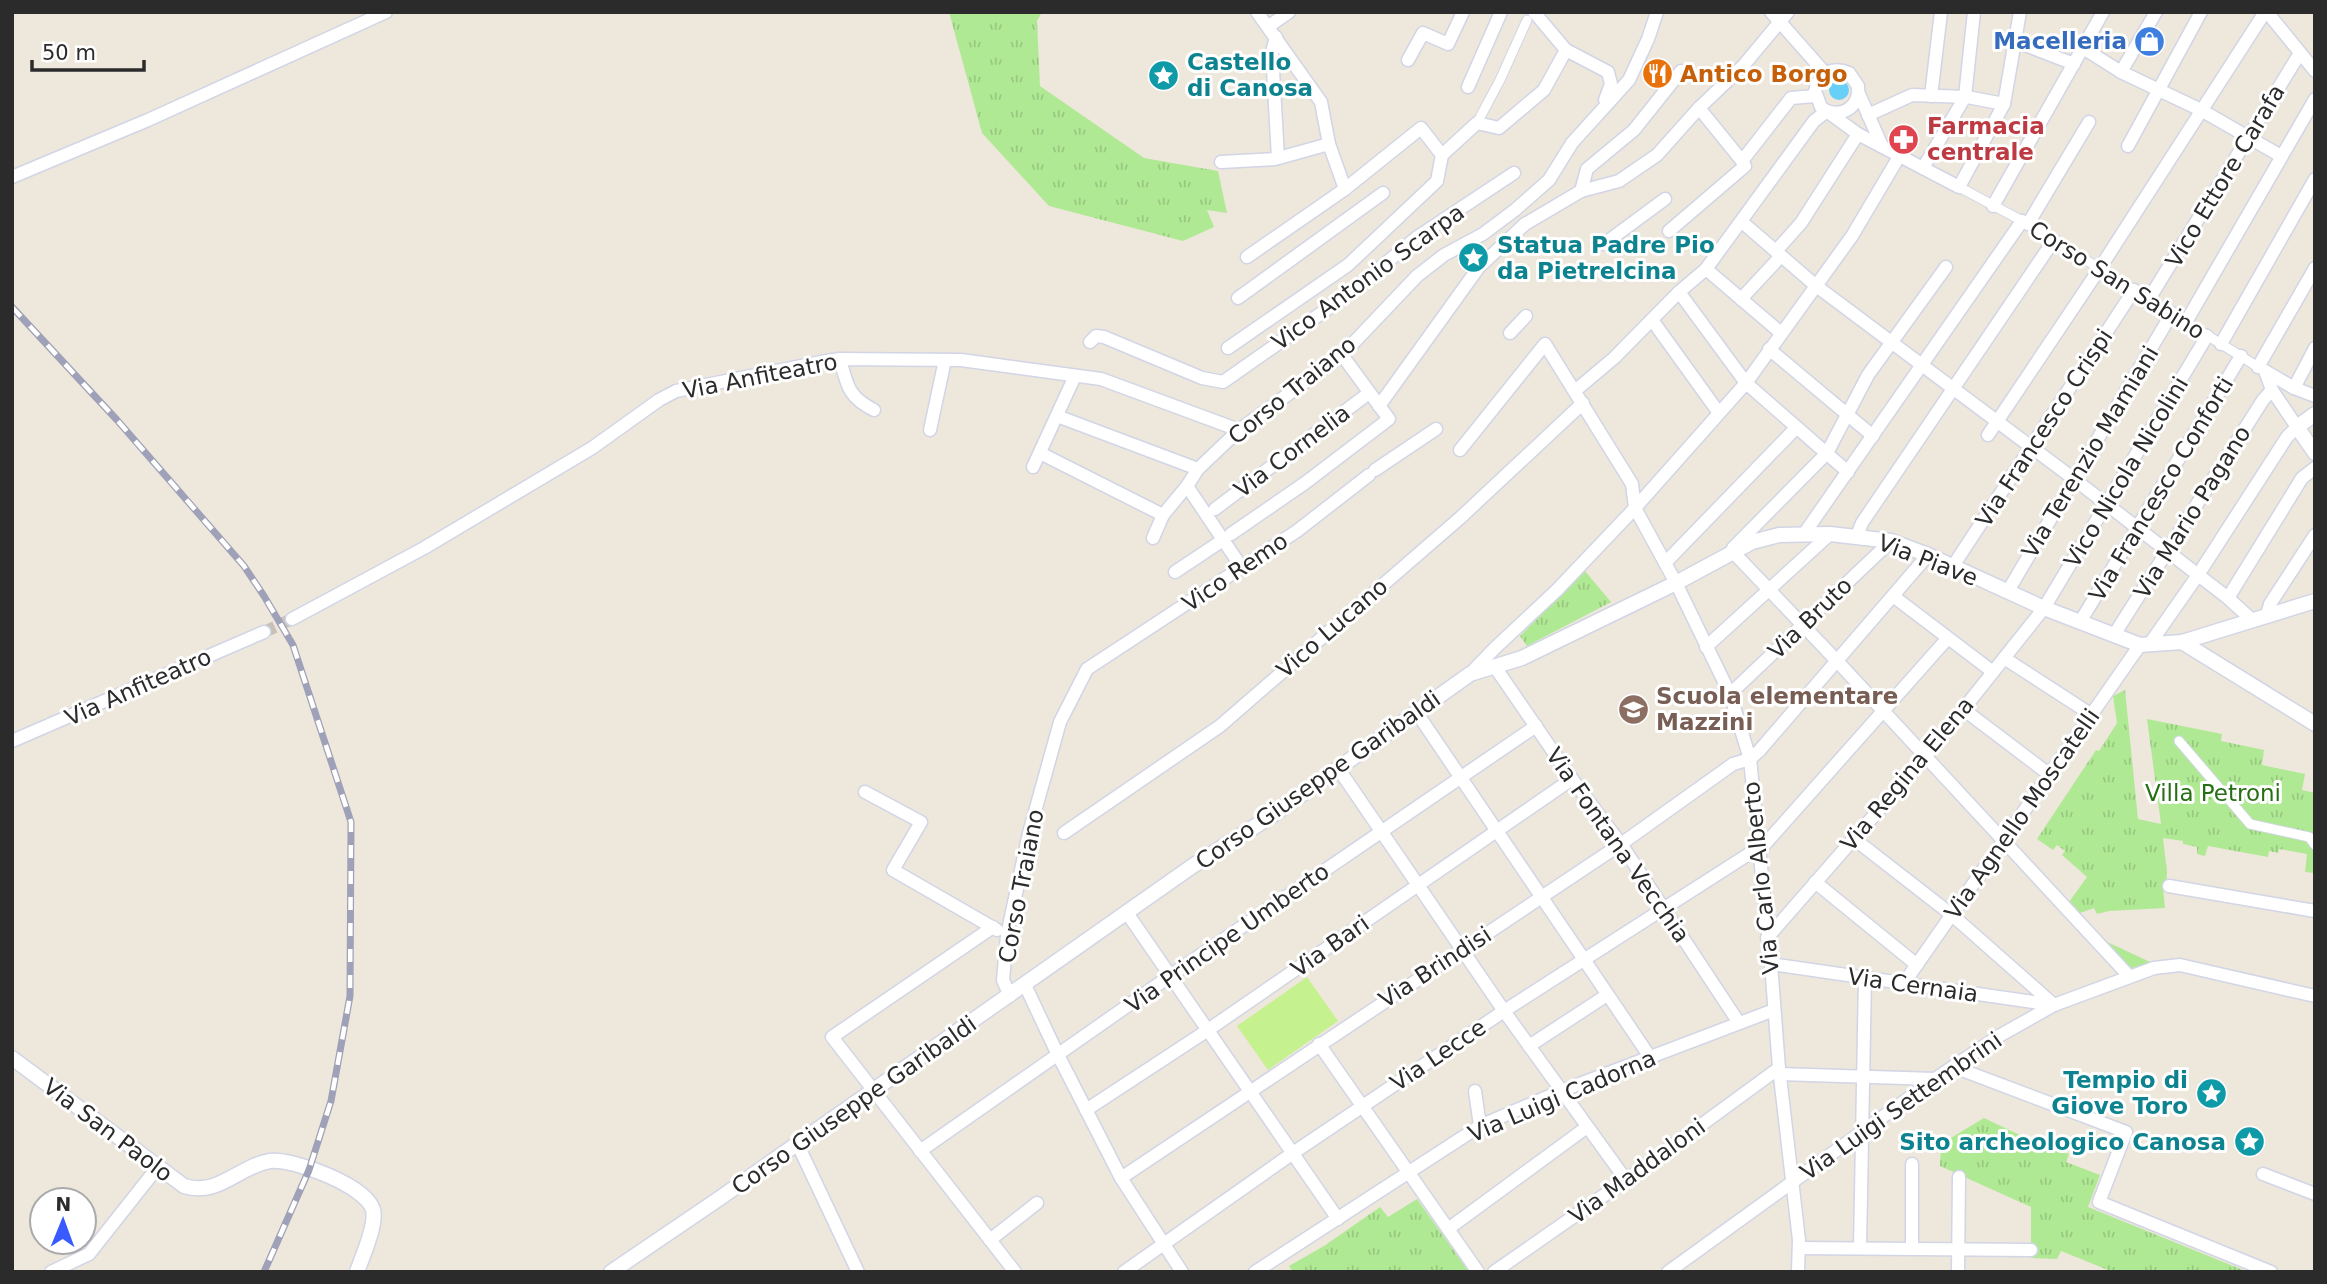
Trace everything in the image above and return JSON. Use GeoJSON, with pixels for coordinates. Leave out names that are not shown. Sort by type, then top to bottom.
{"type":"FeatureCollection","features":[{"type":"Feature","properties":{"kind":"street"},"geometry":{"type":"LineString","coordinates":[[12,177],[148,120],[386,12]]}},
{"type":"Feature","properties":{"kind":"street"},"geometry":{"type":"LineString","coordinates":[[1257,12],[1321,102],[1329,144],[1345,189]]}},
{"type":"Feature","properties":{"kind":"street"},"geometry":{"type":"LineString","coordinates":[[1278,158],[1272,31],[1289,12]]}},
{"type":"Feature","properties":{"kind":"street"},"geometry":{"type":"LineString","coordinates":[[1408,60],[1423,33],[1448,44],[1463,12]]}},
{"type":"Feature","properties":{"kind":"street"},"geometry":{"type":"LineString","coordinates":[[1468,88],[1501,12]]}},
{"type":"Feature","properties":{"kind":"street","name":"Corso Traiano"},"geometry":{"type":"LineString","coordinates":[[1153,538],[1163,515],[1198,469],[1239,430],[1342,355],[1417,276],[1444,255],[1483,234],[1549,180],[1572,143],[1629,80],[1657,12]]}},
{"type":"Feature","properties":{"kind":"street"},"geometry":{"type":"LineString","coordinates":[[1379,406],[1479,267],[1525,224],[1581,191],[1619,181],[1657,155],[1699,108],[1744,66],[1775,18],[1788,12]]}},
{"type":"Feature","properties":{"kind":"street"},"geometry":{"type":"LineString","coordinates":[[1931,96],[1941,12]]}},
{"type":"Feature","properties":{"kind":"street"},"geometry":{"type":"LineString","coordinates":[[1923,168],[1965,97],[1974,12]]}},
{"type":"Feature","properties":{"kind":"street"},"geometry":{"type":"LineString","coordinates":[[1959,187],[2004,104],[2020,12]]}},
{"type":"Feature","properties":{"kind":"street"},"geometry":{"type":"LineString","coordinates":[[1993,205],[2103,12]]}},
{"type":"Feature","properties":{"kind":"street"},"geometry":{"type":"LineString","coordinates":[[2121,72],[2156,12]]}},
{"type":"Feature","properties":{"kind":"street"},"geometry":{"type":"LineString","coordinates":[[2128,146],[2160,92],[2201,12]]}},
{"type":"Feature","properties":{"kind":"street"},"geometry":{"type":"LineString","coordinates":[[1989,435],[2201,110],[2273,14],[2309,60]]}},
{"type":"Feature","properties":{"kind":"street"},"geometry":{"type":"LineString","coordinates":[[1228,348],[1348,265],[1437,181],[1442,155],[1478,123],[1531,16],[1566,50],[1608,72],[1611,84],[1603,107]]}},
{"type":"Feature","properties":{"kind":"street"},"geometry":{"type":"LineString","coordinates":[[1775,18],[1825,73]]}},
{"type":"Feature","properties":{"kind":"street"},"geometry":{"type":"LineString","coordinates":[[2015,41],[2074,64]]}},
{"type":"Feature","properties":{"kind":"street"},"geometry":{"type":"LineString","coordinates":[[2083,48],[2121,72],[2201,110],[2281,156]]}},
{"type":"Feature","properties":{"kind":"street"},"geometry":{"type":"LineString","coordinates":[[1478,123],[1499,128],[1544,90],[1566,50]]}},
{"type":"Feature","properties":{"kind":"street","name":"Vico Ettore Carafa"},"geometry":{"type":"LineString","coordinates":[[2149,299],[2248,138],[2309,60]]}},
{"type":"Feature","properties":{"kind":"street"},"geometry":{"type":"LineString","coordinates":[[1859,94],[1853,107],[1847,111],[1833,113],[1821,107],[1815,96],[1816,85],[1825,73],[1837,69],[1849,73],[1857,82],[1859,94],[1882,146]]}},
{"type":"Feature","properties":{"kind":"street"},"geometry":{"type":"LineString","coordinates":[[1581,191],[1587,169],[1634,130],[1681,71]]}},
{"type":"Feature","properties":{"kind":"street"},"geometry":{"type":"LineString","coordinates":[[1868,115],[1912,95],[1965,97],[2004,104]]}},
{"type":"Feature","properties":{"kind":"street"},"geometry":{"type":"LineString","coordinates":[[1742,161],[1791,98],[1815,96]]}},
{"type":"Feature","properties":{"kind":"street"},"geometry":{"type":"LineString","coordinates":[[2186,322],[2315,99]]}},
{"type":"Feature","properties":{"kind":"street"},"geometry":{"type":"LineString","coordinates":[[1669,231],[1745,166],[1699,108]]}},
{"type":"Feature","properties":{"kind":"street"},"geometry":{"type":"LineString","coordinates":[[1576,390],[1614,358],[1679,292],[1706,269],[1814,121],[1827,111]]}},
{"type":"Feature","properties":{"kind":"street","name":"Corso San Sabino"},"geometry":{"type":"LineString","coordinates":[[1827,111],[1858,134],[2054,240],[2261,369]]}},
{"type":"Feature","properties":{"kind":"street"},"geometry":{"type":"LineString","coordinates":[[1804,534],[2025,223],[2089,122]]}},
{"type":"Feature","properties":{"kind":"street"},"geometry":{"type":"LineString","coordinates":[[1247,257],[1345,189],[1421,128],[1442,155]]}},
{"type":"Feature","properties":{"kind":"street"},"geometry":{"type":"LineString","coordinates":[[1741,299],[1801,223],[1858,134]]}},
{"type":"Feature","properties":{"kind":"street"},"geometry":{"type":"LineString","coordinates":[[1221,162],[1278,158],[1329,144]]}},
{"type":"Feature","properties":{"kind":"street","name":"Corso Giuseppe Garibaldi"},"geometry":{"type":"LineString","coordinates":[[611,1272],[1194,866],[1273,815],[1470,674],[1557,590],[1635,508],[1746,383],[1852,236],[1900,156]]}},
{"type":"Feature","properties":{"kind":"street","name":"Vico Antonio Scarpa"},"geometry":{"type":"LineString","coordinates":[[1090,342],[1096,336],[1104,337],[1202,378],[1223,382],[1350,293],[1416,238],[1514,173]]}},
{"type":"Feature","properties":{"kind":"street"},"geometry":{"type":"LineString","coordinates":[[2221,344],[2315,179]]}},
{"type":"Feature","properties":{"kind":"street"},"geometry":{"type":"LineString","coordinates":[[1549,180],[1565,199]]}},
{"type":"Feature","properties":{"kind":"street"},"geometry":{"type":"LineString","coordinates":[[1238,298],[1383,193]]}},
{"type":"Feature","properties":{"kind":"street"},"geometry":{"type":"LineString","coordinates":[[1604,244],[1665,199]]}},
{"type":"Feature","properties":{"kind":"street"},"geometry":{"type":"LineString","coordinates":[[1515,210],[1525,224]]}},
{"type":"Feature","properties":{"kind":"street"},"geometry":{"type":"LineString","coordinates":[[1742,222],[1815,285],[2137,527],[2252,620]]}},
{"type":"Feature","properties":{"kind":"street"},"geometry":{"type":"LineString","coordinates":[[1483,234],[1498,250]]}},
{"type":"Feature","properties":{"kind":"street"},"geometry":{"type":"LineString","coordinates":[[1857,536],[1862,523],[2054,240]]}},
{"type":"Feature","properties":{"kind":"street"},"geometry":{"type":"LineString","coordinates":[[1946,267],[1868,375],[1827,453],[1733,548],[1733,552],[1884,710],[2129,976]]}},
{"type":"Feature","properties":{"kind":"street"},"geometry":{"type":"LineString","coordinates":[[2261,369],[2315,268]]}},
{"type":"Feature","properties":{"kind":"street"},"geometry":{"type":"LineString","coordinates":[[1706,269],[1781,333]]}},
{"type":"Feature","properties":{"kind":"street","name":"Via Francesco Crispi"},"geometry":{"type":"LineString","coordinates":[[1953,566],[2134,290]]}},
{"type":"Feature","properties":{"kind":"street"},"geometry":{"type":"LineString","coordinates":[[1679,292],[1746,383],[1848,471]]}},
{"type":"Feature","properties":{"kind":"street","name":"Via Terenzio Mamiani"},"geometry":{"type":"LineString","coordinates":[[2008,591],[2172,313]]}},
{"type":"Feature","properties":{"kind":"street"},"geometry":{"type":"LineString","coordinates":[[1510,333],[1526,316]]}},
{"type":"Feature","properties":{"kind":"street"},"geometry":{"type":"LineString","coordinates":[[1652,320],[1719,413]]}},
{"type":"Feature","properties":{"kind":"street","name":"Vico Nicola Nicolini"},"geometry":{"type":"LineString","coordinates":[[2044,608],[2207,336]]}},
{"type":"Feature","properties":{"kind":"street","name":"Via Carlo Alberto"},"geometry":{"type":"LineString","coordinates":[[1460,450],[1545,344],[1632,484],[1635,508],[1676,583],[1730,694],[1750,759],[1779,1071],[1793,1181],[1799,1248],[1798,1272]]}},
{"type":"Feature","properties":{"kind":"street"},"geometry":{"type":"LineString","coordinates":[[2294,388],[2315,348]]}},
{"type":"Feature","properties":{"kind":"street"},"geometry":{"type":"LineString","coordinates":[[1769,349],[1873,436]]}},
{"type":"Feature","properties":{"kind":"street"},"geometry":{"type":"LineString","coordinates":[[1175,572],[1389,419],[1342,355]]}},
{"type":"Feature","properties":{"kind":"street","name":"Via Francesco Conforti"},"geometry":{"type":"LineString","coordinates":[[2081,622],[2241,356]]}},
{"type":"Feature","properties":{"kind":"street"},"geometry":{"type":"LineString","coordinates":[[840,359],[847,385],[858,402],[874,410]]}},
{"type":"Feature","properties":{"kind":"street","name":"Via Anfiteatro"},"geometry":{"type":"LineString","coordinates":[[292,618],[424,548],[592,448],[676,391],[840,359],[945,360],[1101,379],[1239,430]]}},
{"type":"Feature","properties":{"kind":"street"},"geometry":{"type":"LineString","coordinates":[[930,430],[945,360]]}},
{"type":"Feature","properties":{"kind":"street"},"geometry":{"type":"LineString","coordinates":[[2261,369],[2294,388],[2315,396]]}},
{"type":"Feature","properties":{"kind":"street"},"geometry":{"type":"LineString","coordinates":[[2261,369],[2272,390],[2315,453]]}},
{"type":"Feature","properties":{"kind":"street"},"geometry":{"type":"LineString","coordinates":[[1033,467],[1075,376]]}},
{"type":"Feature","properties":{"kind":"street","name":"Via Mario Pagano"},"geometry":{"type":"LineString","coordinates":[[2114,635],[2263,400],[2272,390]]}},
{"type":"Feature","properties":{"kind":"street","name":"Via Cornelia"},"geometry":{"type":"LineString","coordinates":[[1215,509],[1369,393]]}},
{"type":"Feature","properties":{"kind":"street","name":"Vico Lucano"},"geometry":{"type":"LineString","coordinates":[[1064,833],[1220,726],[1460,518],[1583,403]]}},
{"type":"Feature","properties":{"kind":"street"},"geometry":{"type":"LineString","coordinates":[[2297,428],[2315,414]]}},
{"type":"Feature","properties":{"kind":"street"},"geometry":{"type":"LineString","coordinates":[[1057,416],[1198,469]]}},
{"type":"Feature","properties":{"kind":"street"},"geometry":{"type":"LineString","coordinates":[[1665,563],[1796,428]]}},
{"type":"Feature","properties":{"kind":"street","name":"Via Agnello Moscatelli"},"geometry":{"type":"LineString","coordinates":[[1904,983],[2092,715],[2198,575],[2287,437],[2297,428]]}},
{"type":"Feature","properties":{"kind":"street","name":"Vico Remo"},"geometry":{"type":"LineString","coordinates":[[1096,662],[1297,531],[1372,473],[1436,429]]}},
{"type":"Feature","properties":{"kind":"street"},"geometry":{"type":"LineString","coordinates":[[1040,453],[1163,515]]}},
{"type":"Feature","properties":{"kind":"street"},"geometry":{"type":"LineString","coordinates":[[2228,598],[2302,478],[2315,468]]}},
{"type":"Feature","properties":{"kind":"street"},"geometry":{"type":"LineString","coordinates":[[1187,486],[1242,568]]}},
{"type":"Feature","properties":{"kind":"street","name":"Via Piave"},"geometry":{"type":"LineString","coordinates":[[1470,674],[1522,658],[1676,583],[1752,542],[1804,534],[1857,536],[1891,541],[2044,608],[2144,645],[2182,642],[2315,601]]}},
{"type":"Feature","properties":{"kind":"street"},"geometry":{"type":"LineString","coordinates":[[1706,647],[1830,534]]}},
{"type":"Feature","properties":{"kind":"street"},"geometry":{"type":"LineString","coordinates":[[2267,615],[2270,604],[2315,535]]}},
{"type":"Feature","properties":{"kind":"street","name":"Via Bruto"},"geometry":{"type":"LineString","coordinates":[[1730,694],[1891,541]]}},
{"type":"Feature","properties":{"kind":"street"},"geometry":{"type":"LineString","coordinates":[[1750,759],[1928,555]]}},
{"type":"Feature","properties":{"kind":"street"},"geometry":{"type":"LineString","coordinates":[[1893,596],[1993,672]]}},
{"type":"Feature","properties":{"kind":"street","name":"Via Regina Elena"},"geometry":{"type":"LineString","coordinates":[[1768,938],[1926,756],[2044,608]]}},
{"type":"Feature","properties":{"kind":"street","name":"Via Anfiteatro"},"geometry":{"type":"LineString","coordinates":[[12,741],[264,632]]}},
{"type":"Feature","properties":{"kind":"street","name":"Via Lecce"},"geometry":{"type":"LineString","coordinates":[[1124,1272],[1363,1105],[1766,843],[1947,639]]}},
{"type":"Feature","properties":{"kind":"street"},"geometry":{"type":"LineString","coordinates":[[2182,642],[2315,724]]}},
{"type":"Feature","properties":{"kind":"street"},"geometry":{"type":"LineString","coordinates":[[2004,657],[2092,715]]}},
{"type":"Feature","properties":{"kind":"street","name":"Corso Traiano"},"geometry":{"type":"LineString","coordinates":[[1010,996],[1003,980],[1007,935],[1029,833],[1060,722],[1087,669],[1096,662]]}},
{"type":"Feature","properties":{"kind":"street","name":"Via Fontana Vecchia"},"geometry":{"type":"LineString","coordinates":[[1495,667],[1572,779],[1621,844],[1739,1023]]}},
{"type":"Feature","properties":{"kind":"street"},"geometry":{"type":"LineString","coordinates":[[1963,709],[2050,775]]}},
{"type":"Feature","properties":{"kind":"street"},"geometry":{"type":"LineString","coordinates":[[1417,712],[1650,1057]]}},
{"type":"Feature","properties":{"kind":"street","name":"Via Principe Umberto"},"geometry":{"type":"LineString","coordinates":[[920,1151],[1536,726]]}},
{"type":"Feature","properties":{"kind":"street"},"geometry":{"type":"LineString","coordinates":[[2179,741],[2250,824],[2309,838],[2315,845]]}},
{"type":"Feature","properties":{"kind":"street","name":"Via Brindisi"},"geometry":{"type":"LineString","coordinates":[[1121,1178],[1621,844],[1733,764],[1750,759]]}},
{"type":"Feature","properties":{"kind":"street"},"geometry":{"type":"LineString","coordinates":[[1338,768],[1504,1011],[1626,1180]]}},
{"type":"Feature","properties":{"kind":"street","name":"Via Bari"},"geometry":{"type":"LineString","coordinates":[[1086,1110],[1208,1030],[1572,779]]}},
{"type":"Feature","properties":{"kind":"street"},"geometry":{"type":"LineString","coordinates":[[865,792],[921,822],[893,870],[1007,935]]}},
{"type":"Feature","properties":{"kind":"street"},"geometry":{"type":"LineString","coordinates":[[1853,838],[1952,915],[2054,1005]]}},
{"type":"Feature","properties":{"kind":"street"},"geometry":{"type":"LineString","coordinates":[[1815,882],[1917,965]]}},
{"type":"Feature","properties":{"kind":"street"},"geometry":{"type":"LineString","coordinates":[[2169,886],[2315,911]]}},
{"type":"Feature","properties":{"kind":"street"},"geometry":{"type":"LineString","coordinates":[[1127,913],[1338,1219]]}},
{"type":"Feature","properties":{"kind":"street"},"geometry":{"type":"LineString","coordinates":[[993,927],[832,1037],[1015,1272]]}},
{"type":"Feature","properties":{"kind":"street","name":"Via Cernaia"},"geometry":{"type":"LineString","coordinates":[[1771,964],[2054,1005]]}},
{"type":"Feature","properties":{"kind":"street","name":"Via Luigi Settembrini"},"geometry":{"type":"LineString","coordinates":[[1668,1272],[1863,1130],[1999,1036],[2054,1005],[2154,968],[2179,965],[2315,996]]}},
{"type":"Feature","properties":{"kind":"street"},"geometry":{"type":"LineString","coordinates":[[1860,1248],[1865,978]]}},
{"type":"Feature","properties":{"kind":"street"},"geometry":{"type":"LineString","coordinates":[[1025,985],[1121,1178],[1182,1272]]}},
{"type":"Feature","properties":{"kind":"street"},"geometry":{"type":"LineString","coordinates":[[1529,1046],[1607,995]]}},
{"type":"Feature","properties":{"kind":"street","name":"Via Luigi Cadorna"},"geometry":{"type":"LineString","coordinates":[[1255,1272],[1480,1126],[1561,1091],[1774,1010]]}},
{"type":"Feature","properties":{"kind":"street"},"geometry":{"type":"LineString","coordinates":[[1320,1044],[1478,1272]]}},
{"type":"Feature","properties":{"kind":"street","name":"Via San Paolo"},"geometry":{"type":"LineString","coordinates":[[12,1058],[184,1186],[200,1189],[222,1184],[261,1163],[284,1161],[350,1186],[364,1195],[374,1213],[357,1272]]}},
{"type":"Feature","properties":{"kind":"street"},"geometry":{"type":"LineString","coordinates":[[1954,1068],[2126,1132],[2099,1202],[2271,1272]]}},
{"type":"Feature","properties":{"kind":"street"},"geometry":{"type":"LineString","coordinates":[[1779,1071],[1936,1080]]}},
{"type":"Feature","properties":{"kind":"street","name":"Via Maddaloni"},"geometry":{"type":"LineString","coordinates":[[1494,1272],[1779,1071]]}},
{"type":"Feature","properties":{"kind":"street"},"geometry":{"type":"LineString","coordinates":[[1475,1091],[1480,1126]]}},
{"type":"Feature","properties":{"kind":"street"},"geometry":{"type":"LineString","coordinates":[[1448,1229],[1587,1127]]}},
{"type":"Feature","properties":{"kind":"street"},"geometry":{"type":"LineString","coordinates":[[797,1143],[858,1272]]}},
{"type":"Feature","properties":{"kind":"street"},"geometry":{"type":"LineString","coordinates":[[1912,1248],[1913,1164]]}},
{"type":"Feature","properties":{"kind":"street"},"geometry":{"type":"LineString","coordinates":[[51,1272],[89,1254],[157,1167]]}},
{"type":"Feature","properties":{"kind":"street"},"geometry":{"type":"LineString","coordinates":[[2263,1174],[2315,1194]]}},
{"type":"Feature","properties":{"kind":"street"},"geometry":{"type":"LineString","coordinates":[[1958,1272],[1959,1177]]}},
{"type":"Feature","properties":{"kind":"street"},"geometry":{"type":"LineString","coordinates":[[990,1240],[1037,1203]]}},
{"type":"Feature","properties":{"kind":"street"},"geometry":{"type":"LineString","coordinates":[[1799,1248],[2031,1250]]}},
{"type":"Feature","properties":{"kind":"green space"},"geometry":{"type":"Polygon","coordinates":[[[949,12],[1042,12],[1037,21],[1040,86],[1144,158],[1218,171],[1227,213],[1207,210],[1214,227],[1183,241],[1049,206],[982,133],[949,12]]]}},
{"type":"Feature","properties":{"kind":"green space"},"geometry":{"type":"Polygon","coordinates":[[[1585,571],[1611,602],[1527,646],[1520,636],[1585,571]]]}},
{"type":"Feature","properties":{"kind":"green space","name":"Villa Petroni"},"geometry":{"type":"Polygon","coordinates":[[[2125,690],[2138,819],[2161,824],[2147,719],[2222,734],[2221,741],[2264,750],[2262,765],[2305,774],[2302,790],[2315,793],[2315,873],[2305,872],[2307,854],[2279,849],[2278,853],[2269,851],[2268,857],[2208,846],[2205,856],[2197,854],[2197,847],[2183,844],[2183,841],[2163,838],[2167,872],[2166,888],[2163,888],[2165,908],[2097,914],[2094,908],[2080,913],[2069,902],[2087,877],[2062,855],[2065,851],[2057,845],[2053,850],[2037,839],[2117,723],[2113,696],[2125,690]]]}},
{"type":"Feature","properties":{"kind":"green space"},"geometry":{"type":"Polygon","coordinates":[[[2103,940],[2150,962],[2130,969],[2103,940]]]}},
{"type":"Feature","properties":{"kind":"green space"},"geometry":{"type":"Polygon","coordinates":[[[1307,977],[1338,1021],[1268,1070],[1237,1026],[1307,977]]]}},
{"type":"Feature","properties":{"kind":"green space"},"geometry":{"type":"Polygon","coordinates":[[[1984,1118],[2069,1154],[2066,1162],[2100,1175],[2088,1207],[2248,1272],[2113,1272],[2061,1251],[2057,1259],[2031,1258],[2031,1207],[1940,1166],[1941,1144],[1984,1118]]]}},
{"type":"Feature","properties":{"kind":"green space"},"geometry":{"type":"Polygon","coordinates":[[[1417,1199],[1469,1272],[1293,1272],[1289,1266],[1324,1246],[1380,1207],[1388,1217],[1417,1199]]]}},
{"type":"Feature","properties":{"kind":"water"},"geometry":{"type":"Polygon","coordinates":[[[1835,80],[1843,80],[1849,90],[1843,100],[1835,100],[1829,94],[1829,86],[1835,80]]]}},
{"type":"Feature","properties":{"kind":"tunnel"},"geometry":{"type":"LineString","coordinates":[[264,632],[292,619]]}},
{"type":"Feature","properties":{"kind":"railway"},"geometry":{"type":"LineString","coordinates":[[12,307],[117,420],[244,566],[264,596],[293,645],[351,822],[350,996],[331,1101],[309,1170],[264,1272]]}},
{"type":"Feature","properties":{"kind":"place","name":"Macelleria"},"geometry":{"type":"Point","coordinates":[2150,41]}},
{"type":"Feature","properties":{"kind":"place","name":"Antico Borgo"},"geometry":{"type":"Point","coordinates":[1657,74]}},
{"type":"Feature","properties":{"kind":"place","name":"Castello di Canosa"},"geometry":{"type":"Point","coordinates":[1164,75]}},
{"type":"Feature","properties":{"kind":"place","name":"Farmacia centrale"},"geometry":{"type":"Point","coordinates":[1904,139]}},
{"type":"Feature","properties":{"kind":"place","name":"Statua Padre Pio da Pietrelcina"},"geometry":{"type":"Point","coordinates":[1474,258]}},
{"type":"Feature","properties":{"kind":"place","name":"Scuola elementare Mazzini"},"geometry":{"type":"Point","coordinates":[1633,709]}},
{"type":"Feature","properties":{"kind":"place","name":"Tempio di Giove Toro"},"geometry":{"type":"Point","coordinates":[2211,1093]}},
{"type":"Feature","properties":{"kind":"place","name":"Sito archeologico Canosa"},"geometry":{"type":"Point","coordinates":[2249,1142]}}]}
